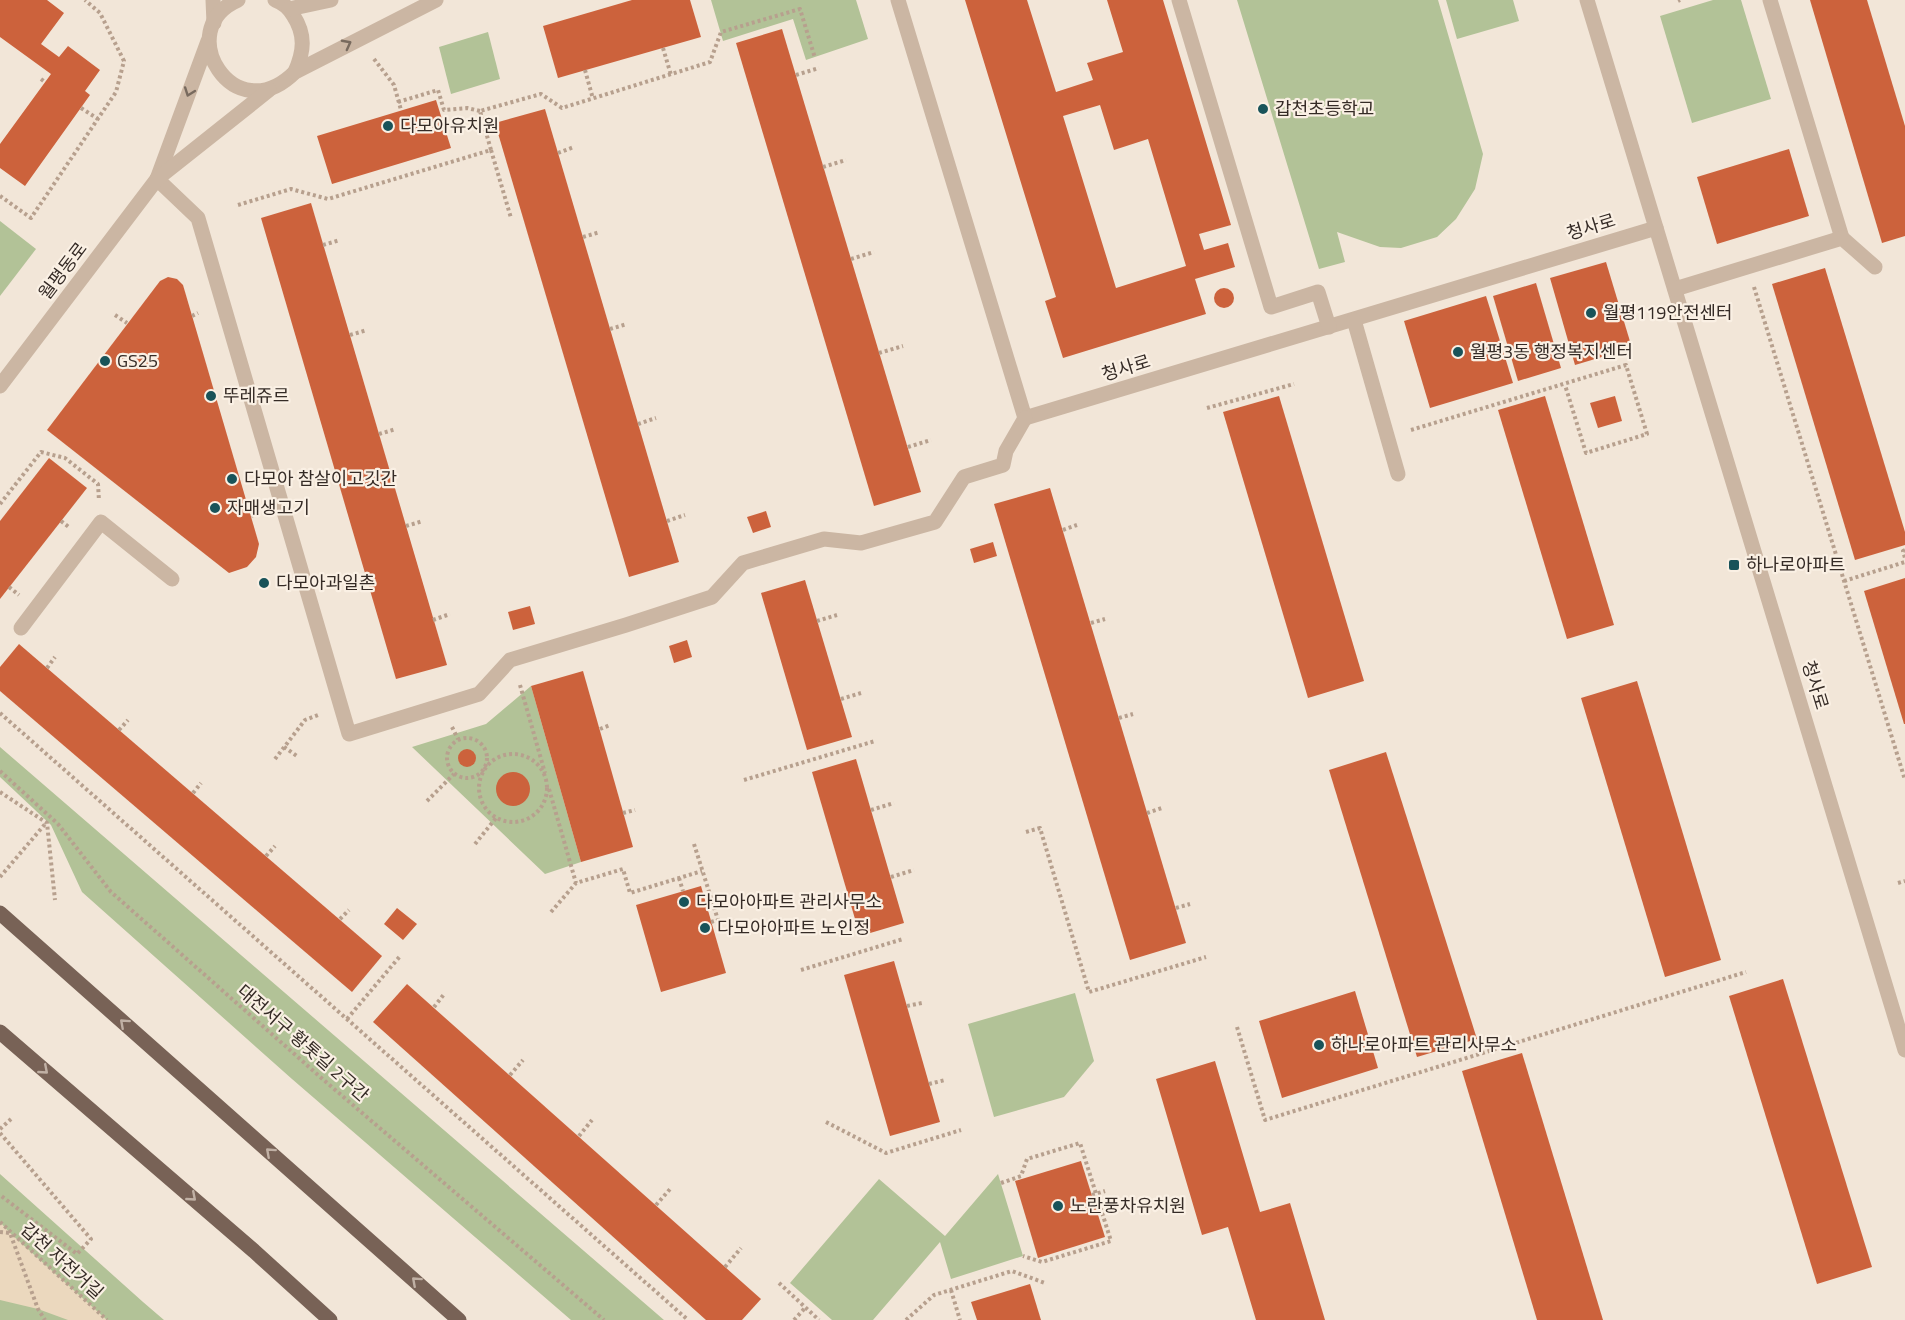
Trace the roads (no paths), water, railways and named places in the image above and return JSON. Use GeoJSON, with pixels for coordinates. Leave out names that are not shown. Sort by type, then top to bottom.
{"type":"FeatureCollection","features":[{"type":"Feature","properties":{"kind":"main road"},"geometry":{"type":"LineString","coordinates":[[0,913],[459,1320]]}},
{"type":"Feature","properties":{"kind":"main road"},"geometry":{"type":"LineString","coordinates":[[0,1032],[254,1251],[330,1320]]}},
{"type":"Feature","properties":{"kind":"street"},"geometry":{"type":"LineString","coordinates":[[213,0],[210,53],[215,67],[225,79],[238,88],[253,91],[269,90]]}},
{"type":"Feature","properties":{"kind":"street"},"geometry":{"type":"LineString","coordinates":[[157,179],[212,30],[223,10],[238,0]]}},
{"type":"Feature","properties":{"kind":"street"},"geometry":{"type":"LineString","coordinates":[[280,3],[331,0]]}},
{"type":"Feature","properties":{"kind":"street"},"geometry":{"type":"LineString","coordinates":[[157,179],[269,90],[284,83],[295,72],[435,0]]}},
{"type":"Feature","properties":{"kind":"street"},"geometry":{"type":"LineString","coordinates":[[157,179],[198,218],[349,734],[479,694],[510,660],[712,597],[743,563],[824,539],[861,543],[935,522],[964,477],[1003,465],[1006,451],[1025,418],[898,0]]}},
{"type":"Feature","properties":{"kind":"street"},"geometry":{"type":"LineString","coordinates":[[1179,0],[1271,307],[1318,292],[1329,327]]}},
{"type":"Feature","properties":{"kind":"street","name":"청사로"},"geometry":{"type":"LineString","coordinates":[[1587,0],[1905,1050]]}},
{"type":"Feature","properties":{"kind":"street"},"geometry":{"type":"LineString","coordinates":[[1770,0],[1842,238],[1875,267]]}},
{"type":"Feature","properties":{"kind":"street"},"geometry":{"type":"LineString","coordinates":[[280,3],[300,26],[304,41],[302,57],[295,72]]}},
{"type":"Feature","properties":{"kind":"street","name":"월평동로"},"geometry":{"type":"LineString","coordinates":[[0,386],[157,179]]}},
{"type":"Feature","properties":{"kind":"street","name":"청사로"},"geometry":{"type":"LineString","coordinates":[[1025,418],[1656,228]]}},
{"type":"Feature","properties":{"kind":"street"},"geometry":{"type":"LineString","coordinates":[[1675,289],[1842,238]]}},
{"type":"Feature","properties":{"kind":"street"},"geometry":{"type":"LineString","coordinates":[[1354,320],[1398,474]]}},
{"type":"Feature","properties":{"kind":"street"},"geometry":{"type":"LineString","coordinates":[[21,628],[101,522],[172,579]]}},
{"type":"Feature","properties":{"kind":"place","name":"갑천초등학교"},"geometry":{"type":"Point","coordinates":[1263,109]}},
{"type":"Feature","properties":{"kind":"place","name":"다모아유치원"},"geometry":{"type":"Point","coordinates":[388,126]}},
{"type":"Feature","properties":{"kind":"place","name":"월평119안전센터"},"geometry":{"type":"Point","coordinates":[1591,313]}},
{"type":"Feature","properties":{"kind":"place","name":"월평3동 행정복지센터"},"geometry":{"type":"Point","coordinates":[1458,352]}},
{"type":"Feature","properties":{"kind":"place","name":"GS25"},"geometry":{"type":"Point","coordinates":[105,361]}},
{"type":"Feature","properties":{"kind":"place","name":"뚜레쥬르"},"geometry":{"type":"Point","coordinates":[211,396]}},
{"type":"Feature","properties":{"kind":"place","name":"다모아 참살이고깃간"},"geometry":{"type":"Point","coordinates":[232,479]}},
{"type":"Feature","properties":{"kind":"place","name":"자매생고기"},"geometry":{"type":"Point","coordinates":[215,508]}},
{"type":"Feature","properties":{"kind":"place","name":"하나로아파트"},"geometry":{"type":"Point","coordinates":[1734,565]}},
{"type":"Feature","properties":{"kind":"place","name":"다모아과일촌"},"geometry":{"type":"Point","coordinates":[264,583]}},
{"type":"Feature","properties":{"kind":"place","name":"다모아아파트 관리사무소"},"geometry":{"type":"Point","coordinates":[684,902]}},
{"type":"Feature","properties":{"kind":"place","name":"다모아아파트 노인정"},"geometry":{"type":"Point","coordinates":[705,928]}},
{"type":"Feature","properties":{"kind":"place","name":"하나로아파트 관리사무소"},"geometry":{"type":"Point","coordinates":[1319,1045]}},
{"type":"Feature","properties":{"kind":"place","name":"노란풍차유치원"},"geometry":{"type":"Point","coordinates":[1058,1206]}}]}
